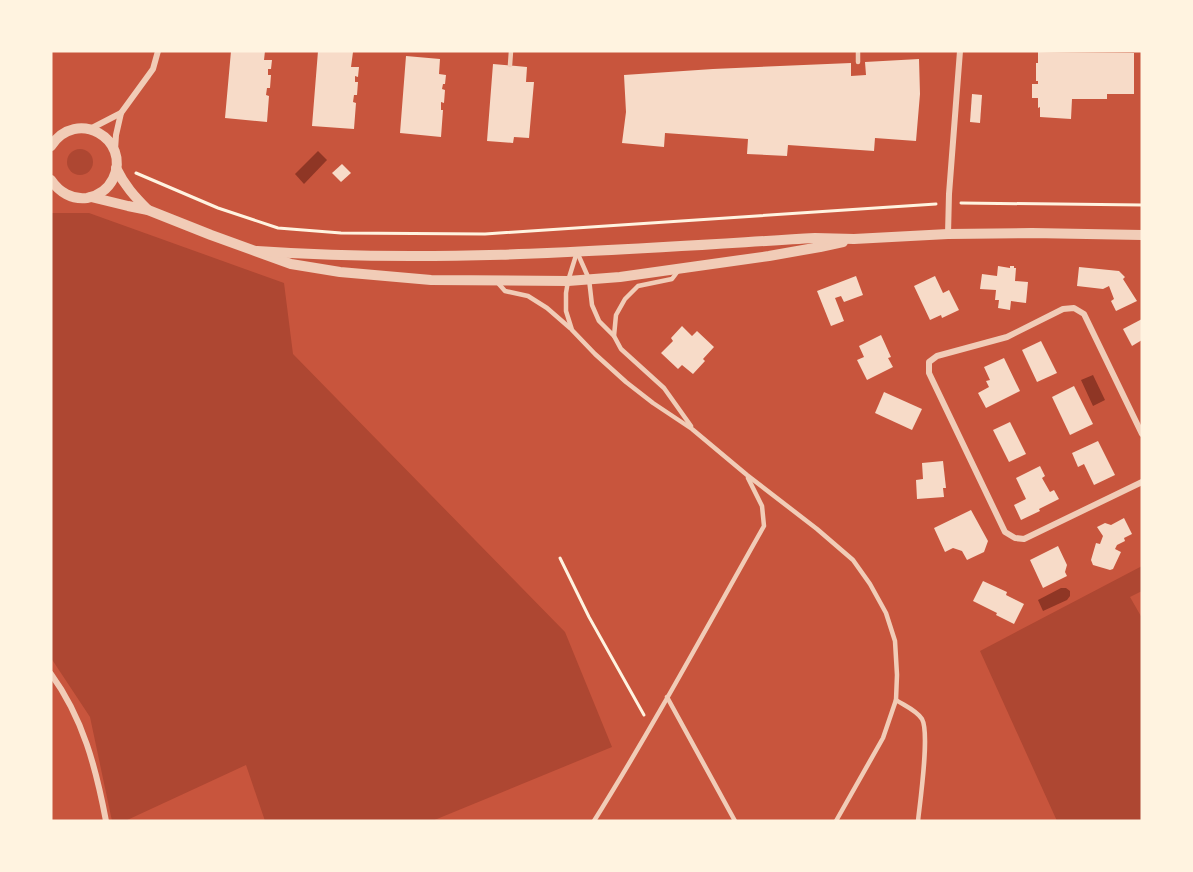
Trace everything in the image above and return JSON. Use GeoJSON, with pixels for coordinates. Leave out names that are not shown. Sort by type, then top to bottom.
{"type":"FeatureCollection","features":[{"type":"Feature","properties":{"kind":"street"},"geometry":{"type":"LineString","coordinates":[[91,197],[105,189],[114,176],[116,135],[121,114],[153,69],[158,51]]}},
{"type":"Feature","properties":{"kind":"street"},"geometry":{"type":"LineString","coordinates":[[948,234],[948,204],[960,51]]}},
{"type":"Feature","properties":{"kind":"street"},"geometry":{"type":"LineString","coordinates":[[53,140],[73,129],[90,129],[121,114]]}},
{"type":"Feature","properties":{"kind":"street"},"geometry":{"type":"LineString","coordinates":[[90,129],[105,137],[115,152]]}},
{"type":"Feature","properties":{"kind":"street"},"geometry":{"type":"LineString","coordinates":[[116,168],[122,180],[148,210]]}},
{"type":"Feature","properties":{"kind":"street"},"geometry":{"type":"LineString","coordinates":[[51,180],[58,189],[68,195],[80,198],[91,197],[148,210],[291,264],[392,278],[568,281],[679,269],[820,248],[854,239]]}},
{"type":"Feature","properties":{"kind":"street"},"geometry":{"type":"LineString","coordinates":[[257,251],[375,256],[577,252],[815,238],[854,239],[948,234],[1142,235]]}},
{"type":"Feature","properties":{"kind":"street"},"geometry":{"type":"LineString","coordinates":[[1142,434],[1084,314],[1074,308],[1063,309],[1007,337],[937,356],[929,362],[929,373],[1005,532],[1015,538],[1024,539],[1142,482]]}},
{"type":"Feature","properties":{"kind":"street"},"geometry":{"type":"LineString","coordinates":[[51,674],[72,707],[84,732],[106,821]]}},
{"type":"Feature","properties":{"kind":"lane"},"geometry":{"type":"LineString","coordinates":[[510,65],[511,51]]}},
{"type":"Feature","properties":{"kind":"lane"},"geometry":{"type":"LineString","coordinates":[[858,51],[858,62]]}},
{"type":"Feature","properties":{"kind":"lane"},"geometry":{"type":"LineString","coordinates":[[577,252],[589,279],[592,305],[599,321],[614,336],[621,349],[664,388],[692,429]]}},
{"type":"Feature","properties":{"kind":"lane"},"geometry":{"type":"LineString","coordinates":[[572,330],[566,311],[566,293],[577,252]]}},
{"type":"Feature","properties":{"kind":"lane"},"geometry":{"type":"LineString","coordinates":[[614,336],[616,315],[625,298],[638,286],[672,279],[679,269]]}},
{"type":"Feature","properties":{"kind":"lane"},"geometry":{"type":"LineString","coordinates":[[497,281],[505,291],[528,296],[547,308],[626,382],[692,429],[817,529],[853,560],[870,584],[886,613],[895,641],[896,700],[883,738],[836,821]]}},
{"type":"Feature","properties":{"kind":"lane"},"geometry":{"type":"LineString","coordinates":[[594,821],[636,754],[764,526],[762,506],[747,475]]}},
{"type":"Feature","properties":{"kind":"lane"},"geometry":{"type":"LineString","coordinates":[[667,697],[735,821]]}},
{"type":"Feature","properties":{"kind":"lane"},"geometry":{"type":"LineString","coordinates":[[896,700],[915,711],[923,722],[925,746],[918,821]]}},
{"type":"Feature","properties":{"kind":"path"},"geometry":{"type":"LineString","coordinates":[[136,173],[218,208],[278,228],[341,233],[485,234],[969,203],[1142,205]]}},
{"type":"Feature","properties":{"kind":"path"},"geometry":{"type":"LineString","coordinates":[[560,558],[589,617],[650,726]]}},
{"type":"Feature","properties":{"kind":"shaded area"},"geometry":{"type":"Polygon","coordinates":[[[80,149],[89,153],[93,162],[89,171],[80,175],[71,171],[67,162],[71,153],[80,149]]]}},
{"type":"Feature","properties":{"kind":"shaded area"},"geometry":{"type":"Polygon","coordinates":[[[318,151],[327,160],[304,184],[295,174],[318,151]]]}},
{"type":"Feature","properties":{"kind":"shaded area"},"geometry":{"type":"Polygon","coordinates":[[[51,213],[89,213],[284,283],[293,354],[565,632],[612,747],[432,821],[265,821],[246,765],[125,821],[112,821],[90,717],[51,658],[51,213]]]}},
{"type":"Feature","properties":{"kind":"shaded area"},"geometry":{"type":"Polygon","coordinates":[[[1093,375],[1105,400],[1093,406],[1081,380],[1093,375]]]}},
{"type":"Feature","properties":{"kind":"shaded area"},"geometry":{"type":"Polygon","coordinates":[[[1142,566],[1142,591],[1130,597],[1142,618],[1142,821],[1057,821],[980,651],[1142,566]]]}},
{"type":"Feature","properties":{"kind":"shaded area"},"geometry":{"type":"Polygon","coordinates":[[[1061,588],[1070,591],[1067,600],[1043,611],[1038,600],[1061,588]]]}},
{"type":"Feature","properties":{"kind":"building"},"geometry":{"type":"Polygon","coordinates":[[[231,51],[265,51],[264,60],[272,60],[271,69],[268,69],[268,75],[271,75],[270,88],[267,88],[266,95],[269,96],[267,122],[225,118],[231,51]]]}},
{"type":"Feature","properties":{"kind":"building"},"geometry":{"type":"Polygon","coordinates":[[[318,51],[353,52],[351,67],[359,67],[358,77],[355,76],[355,82],[358,82],[357,95],[354,95],[353,102],[356,103],[354,129],[312,126],[318,51]]]}},
{"type":"Feature","properties":{"kind":"building"},"geometry":{"type":"Polygon","coordinates":[[[1038,52],[1134,53],[1134,94],[1107,94],[1107,99],[1072,99],[1071,119],[1040,117],[1038,98],[1032,98],[1032,84],[1038,84],[1036,63],[1038,63],[1038,52]]]}},
{"type":"Feature","properties":{"kind":"building"},"geometry":{"type":"Polygon","coordinates":[[[406,56],[440,59],[439,74],[446,75],[442,89],[445,90],[444,103],[441,102],[441,110],[443,110],[441,137],[400,133],[406,56]]]}},
{"type":"Feature","properties":{"kind":"building"},"geometry":{"type":"Polygon","coordinates":[[[919,59],[920,94],[916,141],[875,138],[874,151],[788,145],[787,156],[747,154],[748,139],[665,133],[664,147],[622,143],[626,112],[624,75],[851,63],[851,76],[866,75],[865,62],[919,59]]]}},
{"type":"Feature","properties":{"kind":"building"},"geometry":{"type":"Polygon","coordinates":[[[493,64],[527,67],[526,82],[534,82],[529,138],[514,137],[513,143],[487,141],[493,64]]]}},
{"type":"Feature","properties":{"kind":"building"},"geometry":{"type":"Polygon","coordinates":[[[972,94],[982,95],[980,123],[970,122],[972,94]]]}},
{"type":"Feature","properties":{"kind":"building"},"geometry":{"type":"Polygon","coordinates":[[[342,164],[351,173],[341,182],[332,173],[342,164]]]}},
{"type":"Feature","properties":{"kind":"building"},"geometry":{"type":"Polygon","coordinates":[[[998,266],[1010,268],[1014,266],[1016,268],[1015,281],[1028,282],[1026,303],[1011,301],[1010,310],[998,308],[999,300],[995,300],[996,290],[980,289],[982,274],[997,276],[998,266]]]}},
{"type":"Feature","properties":{"kind":"building"},"geometry":{"type":"Polygon","coordinates":[[[1079,267],[1119,271],[1125,277],[1123,279],[1137,301],[1116,311],[1111,301],[1114,299],[1109,286],[1103,289],[1077,286],[1079,267]]]}},
{"type":"Feature","properties":{"kind":"building"},"geometry":{"type":"Polygon","coordinates":[[[856,276],[863,295],[844,302],[841,296],[835,298],[844,321],[831,326],[817,291],[856,276]]]}},
{"type":"Feature","properties":{"kind":"building"},"geometry":{"type":"Polygon","coordinates":[[[935,276],[943,293],[949,290],[959,310],[942,318],[941,315],[930,320],[914,286],[935,276]]]}},
{"type":"Feature","properties":{"kind":"building"},"geometry":{"type":"Polygon","coordinates":[[[1142,319],[1142,340],[1132,346],[1123,329],[1142,319]]]}},
{"type":"Feature","properties":{"kind":"building"},"geometry":{"type":"Polygon","coordinates":[[[682,326],[692,336],[697,331],[714,347],[693,374],[682,365],[678,369],[661,353],[673,341],[671,338],[682,326]]]}},
{"type":"Feature","properties":{"kind":"building"},"geometry":{"type":"Polygon","coordinates":[[[881,335],[893,367],[867,380],[857,360],[864,357],[859,346],[881,335]]]}},
{"type":"Feature","properties":{"kind":"building"},"geometry":{"type":"Polygon","coordinates":[[[1041,341],[1057,373],[1037,382],[1022,350],[1041,341]]]}},
{"type":"Feature","properties":{"kind":"building"},"geometry":{"type":"Polygon","coordinates":[[[1004,358],[1020,391],[986,408],[978,393],[989,387],[986,381],[990,380],[984,367],[1004,358]]]}},
{"type":"Feature","properties":{"kind":"building"},"geometry":{"type":"Polygon","coordinates":[[[1074,386],[1093,424],[1070,435],[1052,397],[1074,386]]]}},
{"type":"Feature","properties":{"kind":"building"},"geometry":{"type":"Polygon","coordinates":[[[884,392],[922,409],[912,430],[875,413],[884,392]]]}},
{"type":"Feature","properties":{"kind":"building"},"geometry":{"type":"Polygon","coordinates":[[[1010,422],[1026,454],[1009,462],[993,430],[1010,422]]]}},
{"type":"Feature","properties":{"kind":"building"},"geometry":{"type":"Polygon","coordinates":[[[1098,441],[1115,475],[1094,485],[1084,464],[1078,467],[1072,453],[1098,441]]]}},
{"type":"Feature","properties":{"kind":"building"},"geometry":{"type":"Polygon","coordinates":[[[943,461],[946,488],[943,488],[944,497],[917,499],[916,480],[923,479],[922,463],[943,461]]]}},
{"type":"Feature","properties":{"kind":"building"},"geometry":{"type":"Polygon","coordinates":[[[1040,466],[1045,476],[1042,478],[1050,492],[1054,490],[1059,499],[1021,520],[1014,505],[1026,499],[1016,478],[1040,466]]]}},
{"type":"Feature","properties":{"kind":"building"},"geometry":{"type":"Polygon","coordinates":[[[971,510],[988,541],[984,552],[967,560],[962,551],[953,548],[945,552],[934,528],[971,510]]]}},
{"type":"Feature","properties":{"kind":"building"},"geometry":{"type":"Polygon","coordinates":[[[1124,518],[1132,534],[1117,545],[1115,549],[1121,552],[1113,569],[1093,565],[1091,560],[1096,543],[1100,544],[1103,536],[1097,527],[1105,523],[1111,525],[1124,518]]]}},
{"type":"Feature","properties":{"kind":"building"},"geometry":{"type":"Polygon","coordinates":[[[1058,546],[1067,565],[1065,572],[1067,576],[1043,588],[1030,560],[1058,546]]]}},
{"type":"Feature","properties":{"kind":"building"},"geometry":{"type":"Polygon","coordinates":[[[983,581],[1007,592],[1006,595],[1024,604],[1014,624],[973,601],[983,581]]]}}]}
